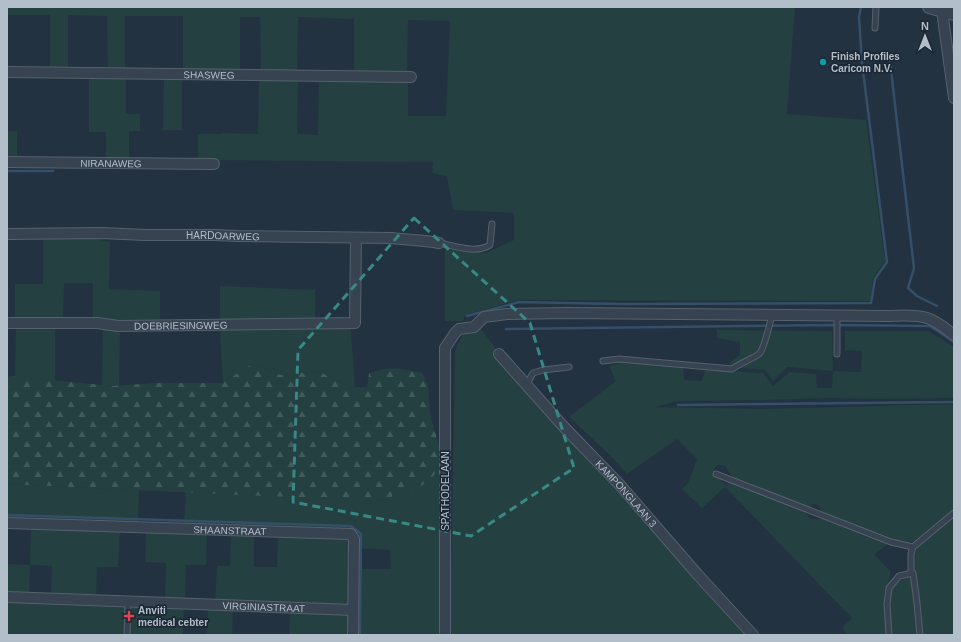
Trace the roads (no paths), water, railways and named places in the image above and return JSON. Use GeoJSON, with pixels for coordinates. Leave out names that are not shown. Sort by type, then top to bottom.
{"type":"FeatureCollection","features":[{"type":"Feature","properties":{"kind":"street"},"geometry":{"type":"LineString","coordinates":[[929,7],[954,14]]}},
{"type":"Feature","properties":{"kind":"street"},"geometry":{"type":"LineString","coordinates":[[942,11],[953,81],[954,98]]}},
{"type":"Feature","properties":{"kind":"street","name":"SHASWEG"},"geometry":{"type":"LineString","coordinates":[[7,72],[411,77]]}},
{"type":"Feature","properties":{"kind":"street","name":"NIRANAWEG"},"geometry":{"type":"LineString","coordinates":[[7,162],[214,164]]}},
{"type":"Feature","properties":{"kind":"street","name":"HARDOARWEG"},"geometry":{"type":"LineString","coordinates":[[7,234],[214,234],[392,238],[439,243]]}},
{"type":"Feature","properties":{"kind":"street","name":"DOEBRIESINGWEG"},"geometry":{"type":"LineString","coordinates":[[7,323],[96,323],[118,326],[355,323],[356,238]]}},
{"type":"Feature","properties":{"kind":"street","name":"SPATHODELAAN"},"geometry":{"type":"LineString","coordinates":[[445,635],[445,348],[459,329],[474,327],[484,318],[507,314],[565,313],[772,315]]}},
{"type":"Feature","properties":{"kind":"street"},"geometry":{"type":"LineString","coordinates":[[772,315],[837,318],[910,316],[932,320],[954,335]]}},
{"type":"Feature","properties":{"kind":"street","name":"KAMPONGLAAN 3"},"geometry":{"type":"LineString","coordinates":[[499,354],[563,426],[620,485],[698,575],[753,635]]}},
{"type":"Feature","properties":{"kind":"street","name":"SHAANSTRAAT"},"geometry":{"type":"LineString","coordinates":[[7,523],[351,534],[354,539],[353,635]]}},
{"type":"Feature","properties":{"kind":"street","name":"VIRGINIASTRAAT"},"geometry":{"type":"LineString","coordinates":[[7,597],[353,610]]}},
{"type":"Feature","properties":{"kind":"lane"},"geometry":{"type":"LineString","coordinates":[[875,28],[876,7]]}},
{"type":"Feature","properties":{"kind":"lane"},"geometry":{"type":"LineString","coordinates":[[439,243],[465,248],[484,249],[490,245],[492,224]]}},
{"type":"Feature","properties":{"kind":"lane"},"geometry":{"type":"LineString","coordinates":[[603,361],[619,359],[732,369],[760,353],[764,347],[772,315]]}},
{"type":"Feature","properties":{"kind":"lane"},"geometry":{"type":"LineString","coordinates":[[837,318],[838,354]]}},
{"type":"Feature","properties":{"kind":"lane"},"geometry":{"type":"LineString","coordinates":[[527,384],[533,373],[543,370],[569,367]]}},
{"type":"Feature","properties":{"kind":"lane"},"geometry":{"type":"LineString","coordinates":[[716,474],[891,542],[913,547]]}},
{"type":"Feature","properties":{"kind":"lane"},"geometry":{"type":"LineString","coordinates":[[920,635],[918,603],[913,573],[911,574],[911,554],[913,547],[954,513]]}},
{"type":"Feature","properties":{"kind":"lane"},"geometry":{"type":"LineString","coordinates":[[889,635],[887,604],[889,588],[898,576],[911,574]]}},
{"type":"Feature","properties":{"kind":"lane"},"geometry":{"type":"LineString","coordinates":[[127,635],[128,602]]}},
{"type":"Feature","properties":{"kind":"waterway"},"geometry":{"type":"LineString","coordinates":[[467,316],[519,302],[621,304],[871,303],[875,279],[887,262],[862,63],[859,17],[861,7]]}},
{"type":"Feature","properties":{"kind":"waterway"},"geometry":{"type":"LineString","coordinates":[[889,53],[914,268],[908,288],[917,296],[937,306]]}},
{"type":"Feature","properties":{"kind":"waterway"},"geometry":{"type":"LineString","coordinates":[[7,171],[53,171]]}},
{"type":"Feature","properties":{"kind":"waterway"},"geometry":{"type":"LineString","coordinates":[[506,329],[833,325],[930,326],[954,342]]}},
{"type":"Feature","properties":{"kind":"waterway"},"geometry":{"type":"LineString","coordinates":[[678,405],[954,402]]}},
{"type":"Feature","properties":{"kind":"waterway"},"geometry":{"type":"LineString","coordinates":[[7,515],[351,526],[361,534],[360,635]]}},
{"type":"Feature","properties":{"kind":"place","name":"Finish Profiles Caricom N.V."},"geometry":{"type":"Point","coordinates":[823,62]}},
{"type":"Feature","properties":{"kind":"place","name":"Anviti medical cebter"},"geometry":{"type":"Point","coordinates":[129,616]}}]}
